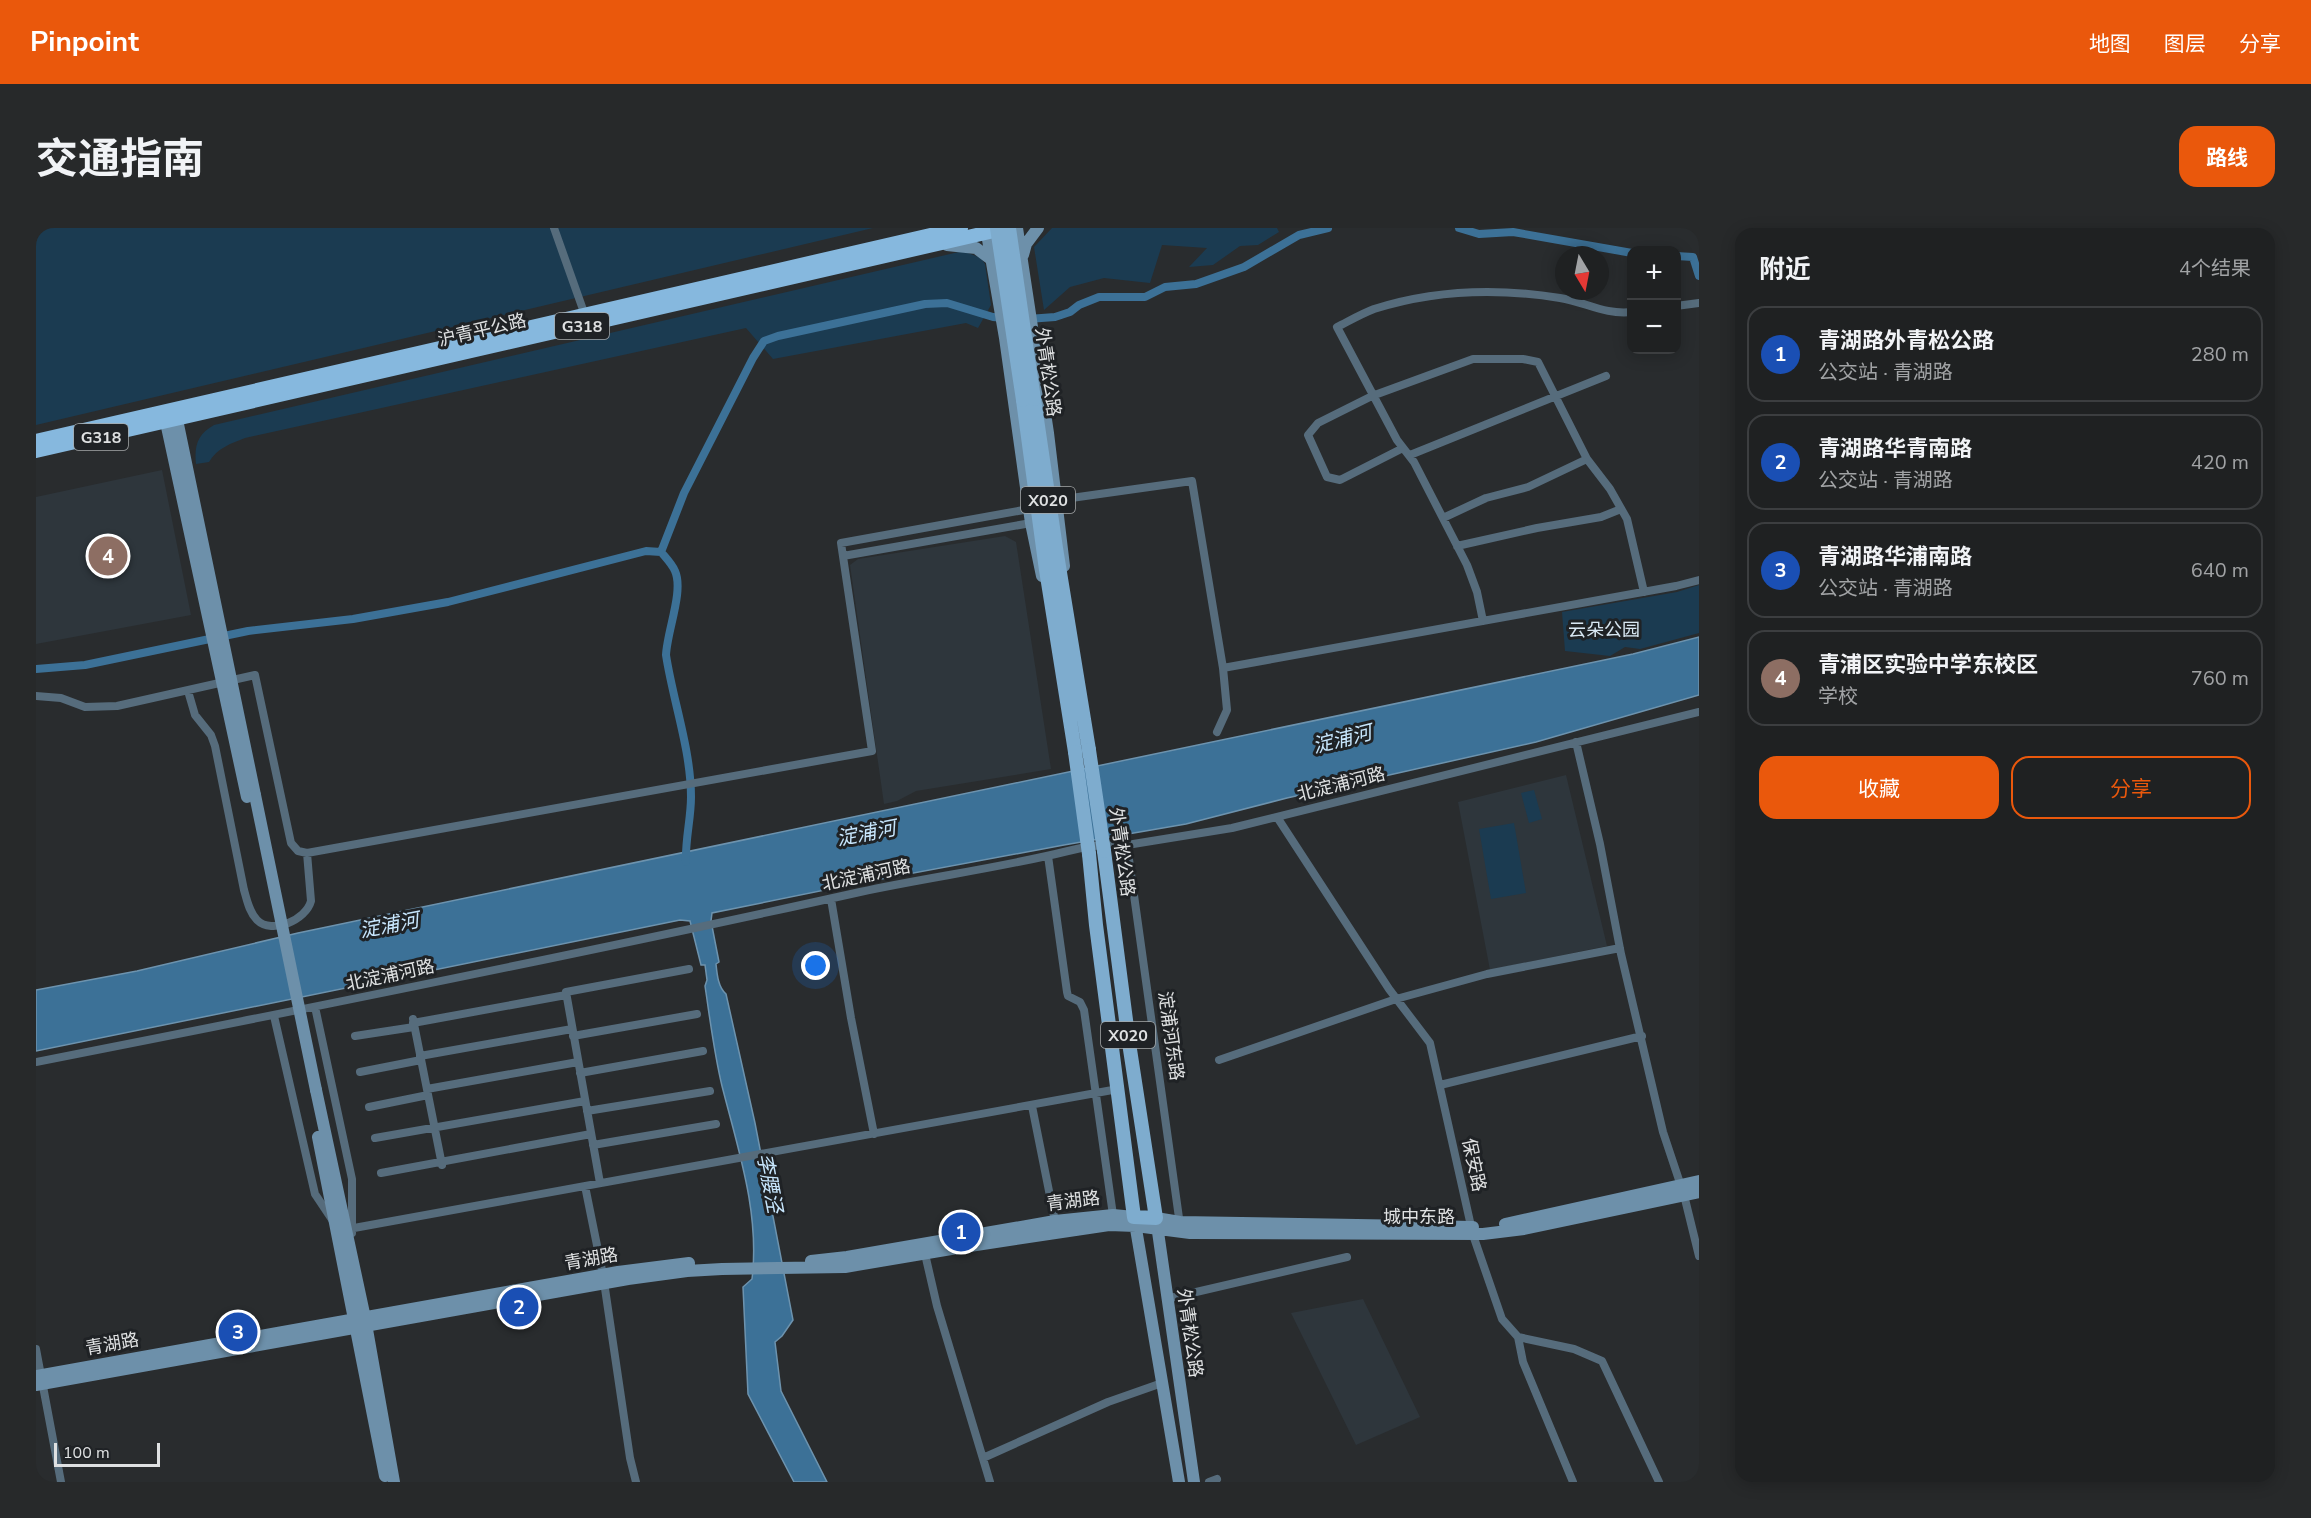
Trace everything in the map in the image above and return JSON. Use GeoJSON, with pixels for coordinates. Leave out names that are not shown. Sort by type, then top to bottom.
{"type":"FeatureCollection","features":[{"type":"Feature","properties":{"kind":"highway","name":"沪青平公路"},"geometry":{"type":"LineString","coordinates":[[586,320],[961,228]]}},
{"type":"Feature","properties":{"kind":"highway","name":"沪青平公路"},"geometry":{"type":"LineString","coordinates":[[36,441],[170,415],[586,320],[1002,229]]}},
{"type":"Feature","properties":{"kind":"highway","name":"沪青平公路"},"geometry":{"type":"LineString","coordinates":[[36,452],[170,415]]}},
{"type":"Feature","properties":{"kind":"main road"},"geometry":{"type":"LineString","coordinates":[[931,235],[944,228]]}},
{"type":"Feature","properties":{"kind":"main road"},"geometry":{"type":"LineString","coordinates":[[1038,228],[1024,249],[1023,268],[1063,548],[1064,600]]}},
{"type":"Feature","properties":{"kind":"main road"},"geometry":{"type":"LineString","coordinates":[[1002,229],[1023,268]]}},
{"type":"Feature","properties":{"kind":"main road"},"geometry":{"type":"LineString","coordinates":[[1002,229],[992,260],[1031,523],[1039,566],[1050,597]]}},
{"type":"Feature","properties":{"kind":"main road"},"geometry":{"type":"LineString","coordinates":[[997,286],[1002,229]]}},
{"type":"Feature","properties":{"kind":"main road","name":"外青松公路"},"geometry":{"type":"LineString","coordinates":[[1002,229],[1064,600],[1082,751],[1096,925],[1135,1221],[1179,1482]]}},
{"type":"Feature","properties":{"kind":"main road"},"geometry":{"type":"LineString","coordinates":[[922,248],[964,245],[977,249],[992,260]]}},
{"type":"Feature","properties":{"kind":"main road"},"geometry":{"type":"LineString","coordinates":[[997,286],[1001,278],[1011,273],[1018,274],[1026,287]]}},
{"type":"Feature","properties":{"kind":"main road","name":"外青松公路"},"geometry":{"type":"LineString","coordinates":[[1029,400],[1050,597],[1104,851],[1129,1043],[1194,1482]]}},
{"type":"Feature","properties":{"kind":"main road"},"geometry":{"type":"LineString","coordinates":[[170,415],[313,1091],[339,1196],[386,1482]]}},
{"type":"Feature","properties":{"kind":"main road"},"geometry":{"type":"LineString","coordinates":[[313,1091],[335,1225],[360,1324],[394,1482]]}},
{"type":"Feature","properties":{"kind":"main road","name":"城中东路"},"geometry":{"type":"LineString","coordinates":[[1157,1223],[1181,1226],[1472,1231],[1524,1229],[1683,1190],[1699,1181]]}},
{"type":"Feature","properties":{"kind":"main road","name":"城中东路"},"geometry":{"type":"LineString","coordinates":[[1683,1190],[1699,1192]]}},
{"type":"Feature","properties":{"kind":"main road","name":"青湖路"},"geometry":{"type":"LineString","coordinates":[[784,1265],[847,1257],[1055,1221],[1113,1215],[1135,1221],[1157,1223]]}},
{"type":"Feature","properties":{"kind":"main road","name":"青湖路"},"geometry":{"type":"LineString","coordinates":[[39,1380],[604,1279],[750,1266],[845,1267],[1135,1221]]}},
{"type":"Feature","properties":{"kind":"street"},"geometry":{"type":"LineString","coordinates":[[554,228],[586,320]]}},
{"type":"Feature","properties":{"kind":"street"},"geometry":{"type":"LineString","coordinates":[[1483,621],[1473,578],[1443,518],[1372,396],[1337,327],[1373,310],[1436,295],[1478,291],[1516,292],[1562,298],[1595,309],[1627,312]]}},
{"type":"Feature","properties":{"kind":"street"},"geometry":{"type":"LineString","coordinates":[[1606,376],[1555,395],[1406,452],[1340,480],[1327,477],[1308,435],[1318,423],[1372,396],[1473,359],[1523,359],[1538,362],[1555,395],[1587,459],[1610,489],[1627,519],[1644,592]]}},
{"type":"Feature","properties":{"kind":"street"},"geometry":{"type":"LineString","coordinates":[[1443,518],[1486,498],[1528,488],[1587,459]]}},
{"type":"Feature","properties":{"kind":"street"},"geometry":{"type":"LineString","coordinates":[[1057,500],[1192,481],[1223,668],[1227,710],[1217,732]]}},
{"type":"Feature","properties":{"kind":"street"},"geometry":{"type":"LineString","coordinates":[[36,696],[49,696],[85,707],[117,706],[255,675],[291,843],[298,851],[307,853],[872,752],[841,543],[1029,509]]}},
{"type":"Feature","properties":{"kind":"street"},"geometry":{"type":"LineString","coordinates":[[1457,546],[1600,517],[1621,509]]}},
{"type":"Feature","properties":{"kind":"street"},"geometry":{"type":"LineString","coordinates":[[843,556],[1031,523]]}},
{"type":"Feature","properties":{"kind":"street"},"geometry":{"type":"LineString","coordinates":[[1223,668],[1644,592],[1699,580]]}},
{"type":"Feature","properties":{"kind":"street"},"geometry":{"type":"LineString","coordinates":[[188,691],[195,715],[211,735],[215,746],[244,890],[250,910],[261,924],[269,926],[284,924],[304,915],[309,909],[311,901],[307,853]]}},
{"type":"Feature","properties":{"kind":"street","name":"北淀浦河路"},"geometry":{"type":"LineString","coordinates":[[36,1062],[274,1016],[713,925],[831,898],[1090,846],[1127,845],[1232,828],[1699,712]]}},
{"type":"Feature","properties":{"kind":"street"},"geometry":{"type":"LineString","coordinates":[[1576,742],[1600,844],[1620,948],[1663,1132],[1683,1190],[1699,1256]]}},
{"type":"Feature","properties":{"kind":"street","name":"保安路"},"geometry":{"type":"LineString","coordinates":[[1277,817],[1396,999],[1431,1043],[1472,1231],[1502,1319],[1518,1337]]}},
{"type":"Feature","properties":{"kind":"street","name":"淀浦河东路"},"geometry":{"type":"LineString","coordinates":[[1127,845],[1181,1226]]}},
{"type":"Feature","properties":{"kind":"street"},"geometry":{"type":"LineString","coordinates":[[1047,856],[1067,992],[1068,996],[1080,1002],[1084,1010],[1094,1094],[1113,1215]]}},
{"type":"Feature","properties":{"kind":"street"},"geometry":{"type":"LineString","coordinates":[[831,898],[851,1018],[874,1134]]}},
{"type":"Feature","properties":{"kind":"street"},"geometry":{"type":"LineString","coordinates":[[1219,1060],[1396,999],[1487,974],[1620,948]]}},
{"type":"Feature","properties":{"kind":"street"},"geometry":{"type":"LineString","coordinates":[[355,1036],[413,1022],[566,995],[566,992],[689,969]]}},
{"type":"Feature","properties":{"kind":"street"},"geometry":{"type":"LineString","coordinates":[[566,995],[600,1183]]}},
{"type":"Feature","properties":{"kind":"street"},"geometry":{"type":"LineString","coordinates":[[315,1007],[352,1179],[354,1228],[349,1248]]}},
{"type":"Feature","properties":{"kind":"street"},"geometry":{"type":"LineString","coordinates":[[360,1072],[421,1058],[697,1014]]}},
{"type":"Feature","properties":{"kind":"street"},"geometry":{"type":"LineString","coordinates":[[274,1016],[315,1194],[335,1225]]}},
{"type":"Feature","properties":{"kind":"street"},"geometry":{"type":"LineString","coordinates":[[413,1022],[442,1164]]}},
{"type":"Feature","properties":{"kind":"street"},"geometry":{"type":"LineString","coordinates":[[1440,1085],[1642,1036]]}},
{"type":"Feature","properties":{"kind":"street"},"geometry":{"type":"LineString","coordinates":[[580,1073],[703,1051]]}},
{"type":"Feature","properties":{"kind":"street"},"geometry":{"type":"LineString","coordinates":[[369,1107],[428,1092],[578,1062]]}},
{"type":"Feature","properties":{"kind":"street"},"geometry":{"type":"LineString","coordinates":[[354,1228],[1118,1089]]}},
{"type":"Feature","properties":{"kind":"street"},"geometry":{"type":"LineString","coordinates":[[587,1112],[710,1091]]}},
{"type":"Feature","properties":{"kind":"street"},"geometry":{"type":"LineString","coordinates":[[375,1138],[585,1101]]}},
{"type":"Feature","properties":{"kind":"street"},"geometry":{"type":"LineString","coordinates":[[1032,1106],[1055,1221]]}},
{"type":"Feature","properties":{"kind":"street"},"geometry":{"type":"LineString","coordinates":[[593,1145],[716,1124]]}},
{"type":"Feature","properties":{"kind":"street"},"geometry":{"type":"LineString","coordinates":[[381,1173],[442,1164],[591,1134]]}},
{"type":"Feature","properties":{"kind":"street"},"geometry":{"type":"LineString","coordinates":[[585,1186],[604,1279],[630,1458],[636,1482]]}},
{"type":"Feature","properties":{"kind":"street"},"geometry":{"type":"LineString","coordinates":[[339,1196],[349,1206],[353,1216]]}},
{"type":"Feature","properties":{"kind":"street"},"geometry":{"type":"LineString","coordinates":[[925,1254],[937,1306],[990,1482]]}},
{"type":"Feature","properties":{"kind":"street"},"geometry":{"type":"LineString","coordinates":[[1166,1299],[1347,1257]]}},
{"type":"Feature","properties":{"kind":"street"},"geometry":{"type":"LineString","coordinates":[[1573,1482],[1523,1362],[1518,1337],[1574,1349],[1602,1361],[1659,1482]]}},
{"type":"Feature","properties":{"kind":"street"},"geometry":{"type":"LineString","coordinates":[[36,1349],[39,1380],[61,1482]]}},
{"type":"Feature","properties":{"kind":"street"},"geometry":{"type":"LineString","coordinates":[[983,1458],[1108,1402],[1162,1383]]}},
{"type":"Feature","properties":{"kind":"shaded area"},"geometry":{"type":"Polygon","coordinates":[[[162,470],[191,615],[36,644],[36,497],[162,470]]]}},
{"type":"Feature","properties":{"kind":"shaded area"},"geometry":{"type":"Polygon","coordinates":[[[1005,536],[1016,542],[1051,769],[916,791],[897,801],[884,804],[850,565],[858,559],[1005,536]]]}},
{"type":"Feature","properties":{"kind":"shaded area"},"geometry":{"type":"Polygon","coordinates":[[[1566,775],[1607,946],[1490,970],[1458,802],[1566,775]]]}},
{"type":"Feature","properties":{"kind":"shaded area"},"geometry":{"type":"Polygon","coordinates":[[[1363,1299],[1420,1417],[1356,1445],[1291,1313],[1363,1299]]]}},
{"type":"Feature","properties":{"kind":"green space"},"geometry":{"type":"Polygon","coordinates":[[[36,228],[873,228],[36,425],[36,228]]]}},
{"type":"Feature","properties":{"kind":"green space"},"geometry":{"type":"Polygon","coordinates":[[[1052,228],[1277,228],[1279,232],[1258,245],[1240,246],[1213,265],[1189,267],[1207,248],[1162,245],[1150,283],[1104,278],[1070,287],[1044,310],[1034,247],[1052,228]]]}},
{"type":"Feature","properties":{"kind":"green space"},"geometry":{"type":"Polygon","coordinates":[[[963,251],[981,258],[985,264],[991,305],[978,328],[966,323],[773,359],[746,328],[245,438],[220,450],[209,462],[196,464],[198,441],[204,432],[214,425],[963,251]]]}},
{"type":"Feature","properties":{"kind":"green space","name":"云朵公园"},"geometry":{"type":"Polygon","coordinates":[[[1699,585],[1699,633],[1640,649],[1625,647],[1610,656],[1565,651],[1562,612],[1677,592],[1699,585]]]}},
{"type":"Feature","properties":{"kind":"green space"},"geometry":{"type":"Polygon","coordinates":[[[1534,790],[1542,819],[1529,823],[1521,793],[1534,790]]]}},
{"type":"Feature","properties":{"kind":"green space"},"geometry":{"type":"Polygon","coordinates":[[[1514,823],[1526,893],[1491,899],[1479,829],[1514,823]]]}},
{"type":"Feature","properties":{"kind":"water","name":"淀浦河"},"geometry":{"type":"Polygon","coordinates":[[[1699,637],[1699,695],[1536,742],[1287,798],[1186,824],[871,881],[870,878],[840,883],[840,887],[712,913],[711,921],[719,962],[716,964],[717,976],[726,994],[755,1123],[793,1320],[775,1342],[781,1391],[827,1482],[794,1482],[748,1394],[743,1287],[752,1279],[753,1230],[741,1157],[717,1061],[705,986],[707,980],[705,965],[701,965],[690,921],[680,920],[36,1051],[36,990],[137,971],[298,933],[1633,654],[1699,637]]]}},
{"type":"Feature","properties":{"kind":"waterway"},"geometry":{"type":"LineString","coordinates":[[1028,319],[1055,317],[1099,297],[1145,297],[1165,287],[1196,284],[1244,267],[1299,235],[1328,228]]}},
{"type":"Feature","properties":{"kind":"waterway"},"geometry":{"type":"LineString","coordinates":[[1459,228],[1479,234],[1513,232],[1627,252]]}},
{"type":"Feature","properties":{"kind":"waterway"},"geometry":{"type":"LineString","coordinates":[[1681,256],[1693,257],[1699,276]]}},
{"type":"Feature","properties":{"kind":"waterway"},"geometry":{"type":"LineString","coordinates":[[661,552],[684,493],[753,358],[764,341],[925,304],[947,303],[993,317],[1004,318]]}},
{"type":"Feature","properties":{"kind":"waterway"},"geometry":{"type":"LineString","coordinates":[[36,669],[85,665],[248,631],[353,619],[448,602],[646,551],[661,552],[674,568],[678,589],[666,655],[690,779],[691,805],[686,862]]}},
{"type":"Feature","properties":{"kind":"place","name":"青浦区实验中学东校区"},"geometry":{"type":"Point","coordinates":[108,556]}},
{"type":"Feature","properties":{"kind":"place","name":"青湖路外青松公路"},"geometry":{"type":"Point","coordinates":[961,1232]}},
{"type":"Feature","properties":{"kind":"place","name":"青湖路华青南路"},"geometry":{"type":"Point","coordinates":[519,1307]}},
{"type":"Feature","properties":{"kind":"place","name":"青湖路华浦南路"},"geometry":{"type":"Point","coordinates":[238,1332]}},
{"type":"Feature","properties":{"kind":"water label","name":"李腰泾"},"geometry":{"type":"Point","coordinates":[770,1183]}}]}
